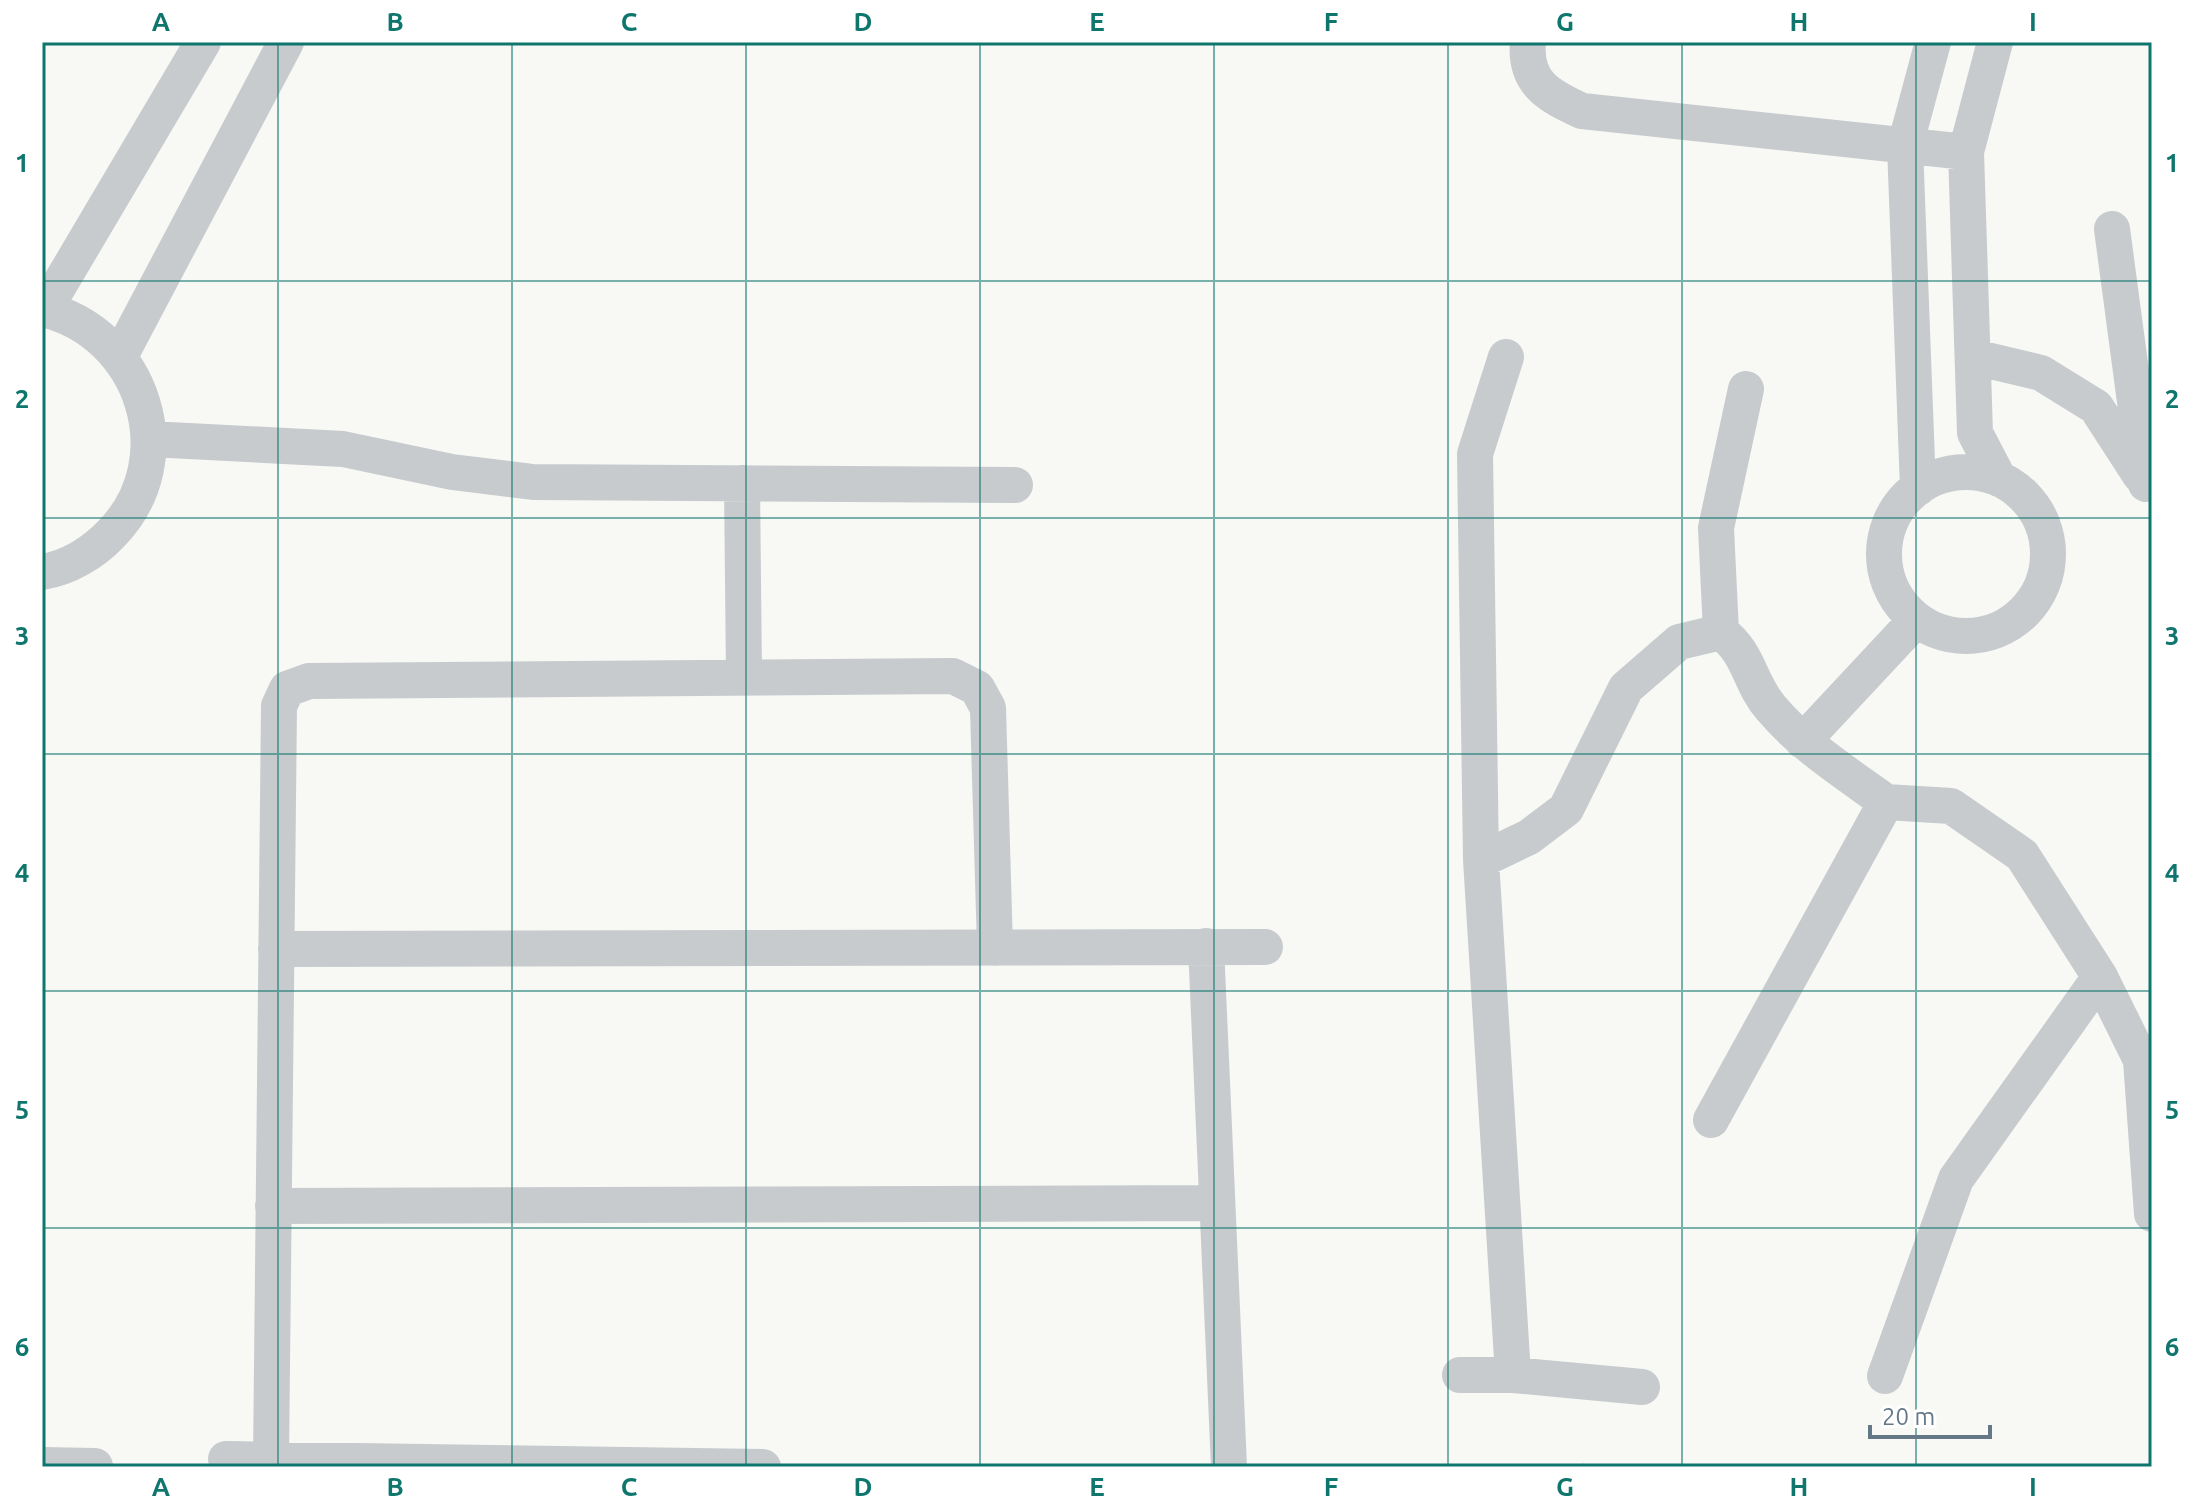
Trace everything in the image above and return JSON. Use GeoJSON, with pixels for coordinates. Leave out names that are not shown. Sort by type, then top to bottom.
{"type":"FeatureCollection","features":[{"type":"Feature","properties":{"kind":"street"},"geometry":{"type":"LineString","coordinates":[[42,572],[76,561],[101,545],[122,523],[138,497],[147,469],[150,439],[146,410],[136,381],[120,356],[98,335],[73,319],[44,309],[203,42]]}},
{"type":"Feature","properties":{"kind":"street"},"geometry":{"type":"LineString","coordinates":[[120,356],[286,42]]}},
{"type":"Feature","properties":{"kind":"street"},"geometry":{"type":"LineString","coordinates":[[1528,42],[1526,59],[1545,94],[1582,111],[1966,152]]}},
{"type":"Feature","properties":{"kind":"street"},"geometry":{"type":"LineString","coordinates":[[1918,488],[1905,146],[1933,42]]}},
{"type":"Feature","properties":{"kind":"street"},"geometry":{"type":"LineString","coordinates":[[1995,42],[1966,152],[1975,433],[1999,479],[2032,506],[2042,525],[2047,556],[2041,588],[2015,620],[1996,631],[1976,636],[1954,636],[1916,620],[1890,585],[1884,564],[1891,521],[1918,488],[1957,472],[1999,479]]}},
{"type":"Feature","properties":{"kind":"street"},"geometry":{"type":"LineString","coordinates":[[2112,229],[2149,486]]}},
{"type":"Feature","properties":{"kind":"street"},"geometry":{"type":"LineString","coordinates":[[1506,357],[1475,454],[1481,860],[1513,1375]]}},
{"type":"Feature","properties":{"kind":"street"},"geometry":{"type":"LineString","coordinates":[[1974,357],[2041,373],[2096,407],[2149,486]]}},
{"type":"Feature","properties":{"kind":"street"},"geometry":{"type":"LineString","coordinates":[[1746,389],[1716,528],[1721,632],[1738,645],[1768,706],[1803,741],[1886,802],[1951,806],[2022,855],[2100,977],[2141,1060],[2152,1214]]}},
{"type":"Feature","properties":{"kind":"street"},"geometry":{"type":"LineString","coordinates":[[150,439],[343,449],[452,472],[533,482],[1015,485]]}},
{"type":"Feature","properties":{"kind":"street"},"geometry":{"type":"LineString","coordinates":[[742,483],[744,676]]}},
{"type":"Feature","properties":{"kind":"street"},"geometry":{"type":"LineString","coordinates":[[1803,741],[1916,620]]}},
{"type":"Feature","properties":{"kind":"street"},"geometry":{"type":"LineString","coordinates":[[1481,860],[1529,837],[1566,809],[1626,688],[1679,642],[1721,632]]}},
{"type":"Feature","properties":{"kind":"street"},"geometry":{"type":"LineString","coordinates":[[271,1460],[279,706],[287,689],[309,681],[953,676],[977,688],[988,708],[995,948]]}},
{"type":"Feature","properties":{"kind":"street"},"geometry":{"type":"LineString","coordinates":[[1711,1120],[1886,802]]}},
{"type":"Feature","properties":{"kind":"street"},"geometry":{"type":"LineString","coordinates":[[1206,946],[1229,1467]]}},
{"type":"Feature","properties":{"kind":"street"},"geometry":{"type":"LineString","coordinates":[[276,949],[1265,947]]}},
{"type":"Feature","properties":{"kind":"street"},"geometry":{"type":"LineString","coordinates":[[1885,1376],[1956,1179],[2100,977]]}},
{"type":"Feature","properties":{"kind":"street"},"geometry":{"type":"LineString","coordinates":[[273,1206],[1217,1203]]}},
{"type":"Feature","properties":{"kind":"street"},"geometry":{"type":"LineString","coordinates":[[1460,1375],[1513,1375],[1642,1387]]}},
{"type":"Feature","properties":{"kind":"street"},"geometry":{"type":"LineString","coordinates":[[226,1459],[763,1467]]}},
{"type":"Feature","properties":{"kind":"street"},"geometry":{"type":"LineString","coordinates":[[42,1465],[95,1466]]}}]}
